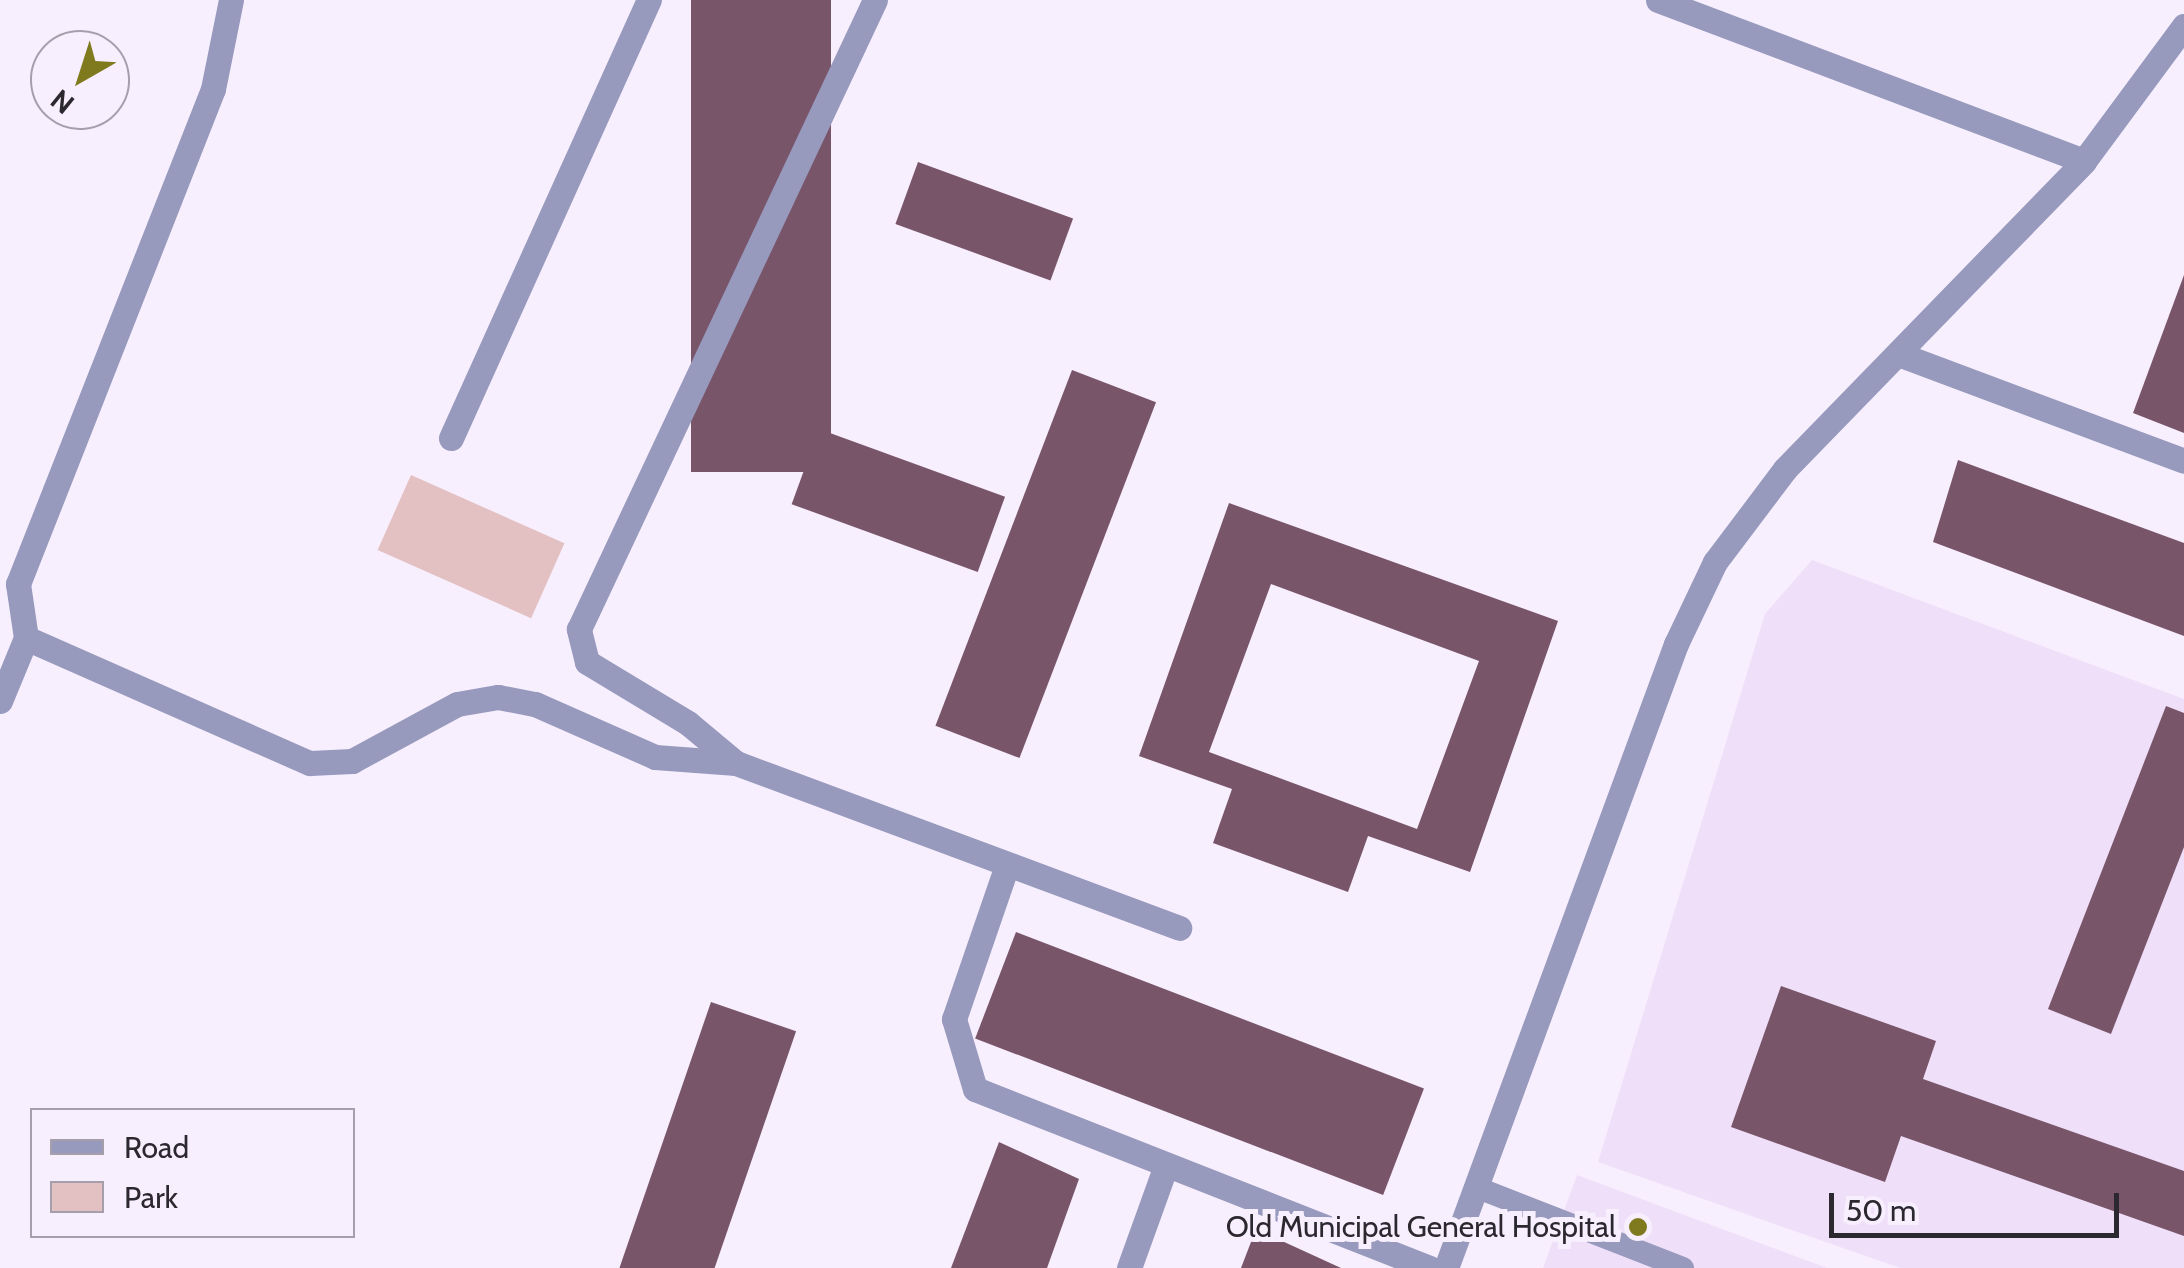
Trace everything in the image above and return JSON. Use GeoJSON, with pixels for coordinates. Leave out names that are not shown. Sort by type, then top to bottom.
{"type":"FeatureCollection","features":[{"type":"Feature","properties":{"kind":"street"},"geometry":{"type":"LineString","coordinates":[[0,702],[26,638],[18,584],[213,89],[231,0]]}},
{"type":"Feature","properties":{"kind":"street"},"geometry":{"type":"LineString","coordinates":[[452,438],[650,0]]}},
{"type":"Feature","properties":{"kind":"street"},"geometry":{"type":"LineString","coordinates":[[736,763],[688,723],[587,662],[579,629],[876,0]]}},
{"type":"Feature","properties":{"kind":"street"},"geometry":{"type":"LineString","coordinates":[[1658,0],[2084,161]]}},
{"type":"Feature","properties":{"kind":"street"},"geometry":{"type":"LineString","coordinates":[[1446,1268],[1676,644],[1715,562],[1785,470],[1901,356],[2084,161],[2184,26]]}},
{"type":"Feature","properties":{"kind":"street"},"geometry":{"type":"LineString","coordinates":[[1901,356],[2184,461]]}},
{"type":"Feature","properties":{"kind":"street"},"geometry":{"type":"LineString","coordinates":[[26,638],[310,762],[352,761],[456,704],[498,697],[535,704],[654,757],[736,763],[1006,868],[1179,928]]}},
{"type":"Feature","properties":{"kind":"street"},"geometry":{"type":"LineString","coordinates":[[1006,868],[954,1019],[974,1088],[1430,1268]]}},
{"type":"Feature","properties":{"kind":"street"},"geometry":{"type":"LineString","coordinates":[[1129,1268],[1166,1165]]}},
{"type":"Feature","properties":{"kind":"lane"},"geometry":{"type":"LineString","coordinates":[[1478,1188],[1683,1268]]}},
{"type":"Feature","properties":{"kind":"shaded area"},"geometry":{"type":"Polygon","coordinates":[[[1812,560],[2184,699],[2184,1268],[1900,1268],[1598,1162],[1765,614],[1812,560]]]}},
{"type":"Feature","properties":{"kind":"shaded area","name":"Old Municipal General Hospital"},"geometry":{"type":"Polygon","coordinates":[[[1577,1175],[1827,1268],[1543,1268],[1577,1175]]]}},
{"type":"Feature","properties":{"kind":"green space"},"geometry":{"type":"Polygon","coordinates":[[[411,475],[564,543],[531,618],[378,550],[411,475]]]}},
{"type":"Feature","properties":{"kind":"building"},"geometry":{"type":"Polygon","coordinates":[[[691,0],[831,0],[831,472],[691,472],[691,0]]]}},
{"type":"Feature","properties":{"kind":"building"},"geometry":{"type":"Polygon","coordinates":[[[918,162],[1073,218],[1050,280],[895,224],[918,162]]]}},
{"type":"Feature","properties":{"kind":"building"},"geometry":{"type":"Polygon","coordinates":[[[2184,275],[2184,433],[2133,413],[2184,275]]]}},
{"type":"Feature","properties":{"kind":"building"},"geometry":{"type":"Polygon","coordinates":[[[1072,370],[1156,402],[1019,758],[935,726],[1072,370]]]}},
{"type":"Feature","properties":{"kind":"building"},"geometry":{"type":"Polygon","coordinates":[[[819,429],[1005,497],[978,572],[792,504],[819,429]]]}},
{"type":"Feature","properties":{"kind":"building"},"geometry":{"type":"Polygon","coordinates":[[[1958,460],[2184,543],[2184,636],[1933,542],[1958,460]]]}},
{"type":"Feature","properties":{"kind":"building"},"geometry":{"type":"Polygon","coordinates":[[[1229,503],[1558,621],[1470,872],[1368,836],[1348,892],[1213,843],[1232,789],[1139,756],[1229,503]],[[1271,584],[1209,752],[1417,829],[1479,661],[1271,584]]]}},
{"type":"Feature","properties":{"kind":"building"},"geometry":{"type":"Polygon","coordinates":[[[2166,706],[2184,713],[2184,847],[2111,1034],[2048,1009],[2166,706]]]}},
{"type":"Feature","properties":{"kind":"building"},"geometry":{"type":"Polygon","coordinates":[[[1016,932],[1424,1089],[1383,1195],[975,1038],[1016,932]]]}},
{"type":"Feature","properties":{"kind":"building"},"geometry":{"type":"Polygon","coordinates":[[[1781,986],[1936,1041],[1923,1079],[2184,1171],[2184,1236],[1901,1136],[1885,1182],[1731,1127],[1781,986]]]}},
{"type":"Feature","properties":{"kind":"building"},"geometry":{"type":"Polygon","coordinates":[[[711,1002],[796,1031],[715,1268],[620,1268],[711,1002]]]}},
{"type":"Feature","properties":{"kind":"building"},"geometry":{"type":"Polygon","coordinates":[[[999,1142],[1079,1179],[1047,1268],[951,1268],[999,1142]]]}},
{"type":"Feature","properties":{"kind":"building"},"geometry":{"type":"Polygon","coordinates":[[[1256,1229],[1341,1268],[1241,1268],[1256,1229]]]}},
{"type":"Feature","properties":{"kind":"place","name":"Old Municipal General Hospital"},"geometry":{"type":"Point","coordinates":[1638,1227]}}]}
